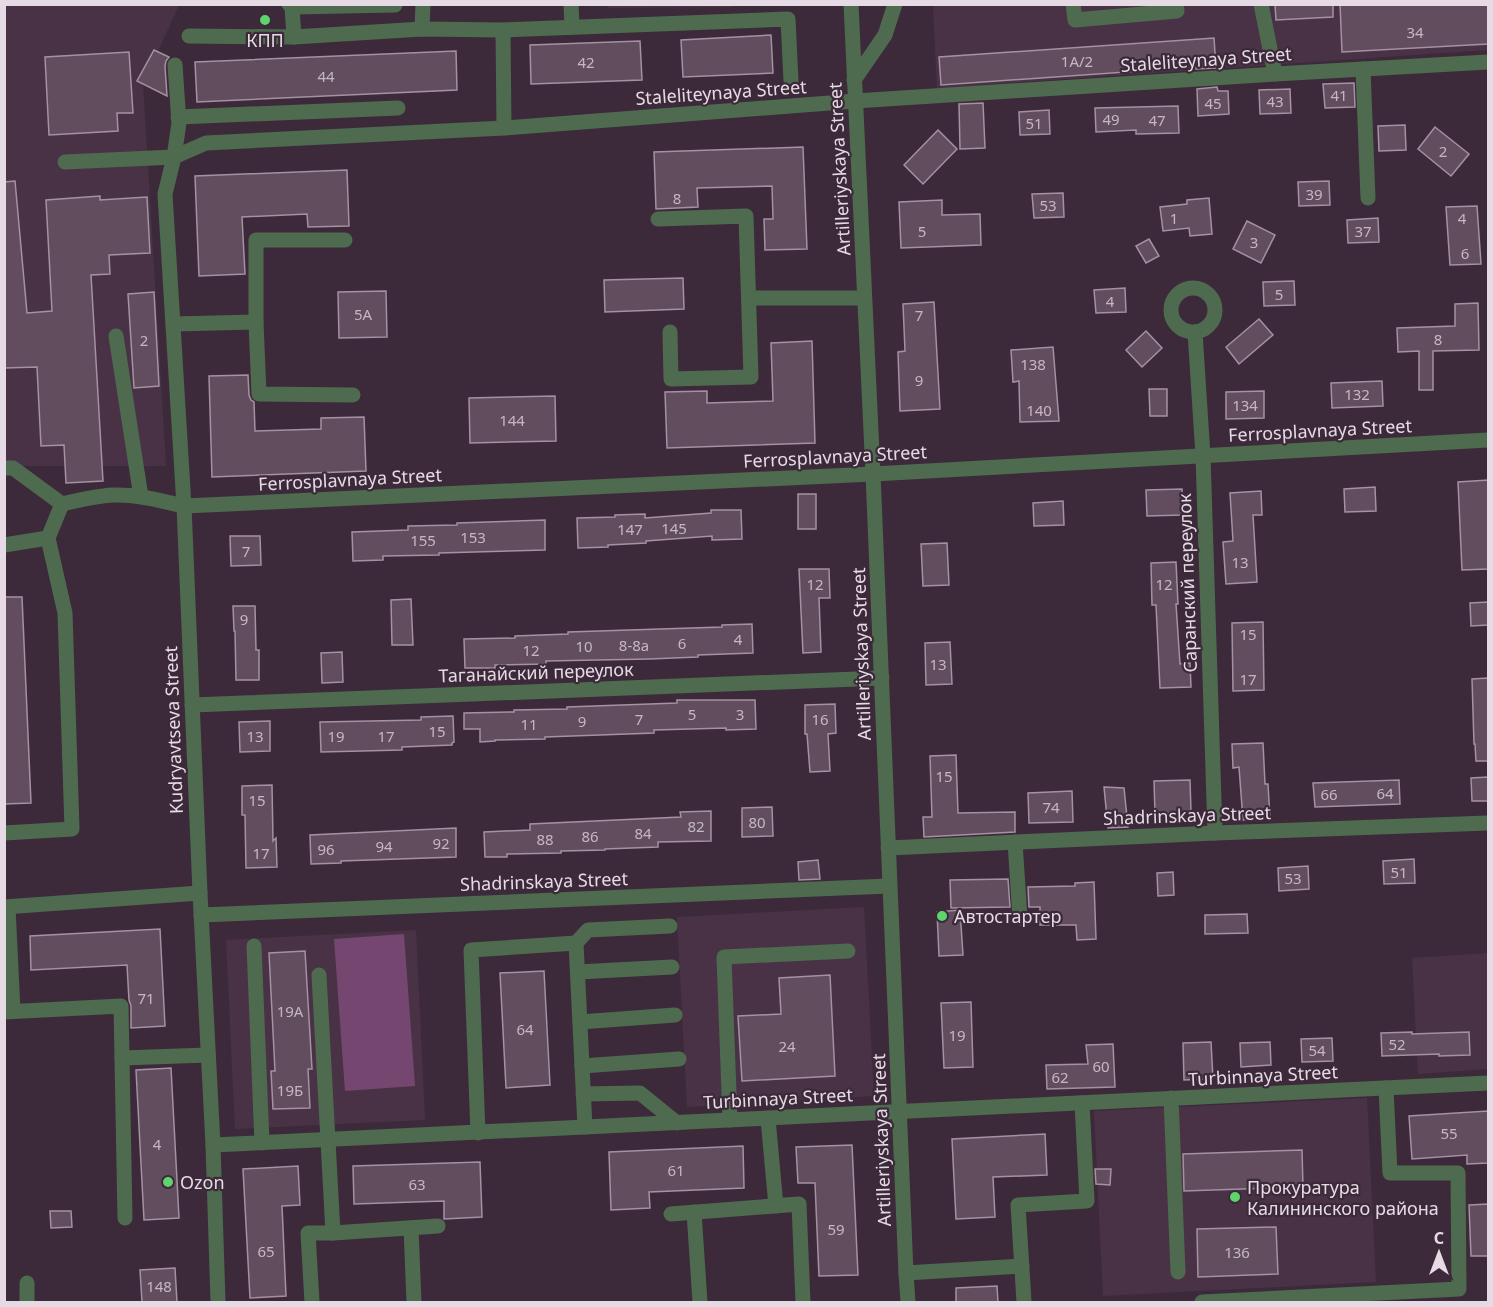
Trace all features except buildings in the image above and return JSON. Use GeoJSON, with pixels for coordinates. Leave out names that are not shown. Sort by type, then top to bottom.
{"type":"FeatureCollection","features":[{"type":"Feature","properties":{"kind":"street"},"geometry":{"type":"LineString","coordinates":[[422,30],[423,4]]}},
{"type":"Feature","properties":{"kind":"street"},"geometry":{"type":"LineString","coordinates":[[571,4],[572,27]]}},
{"type":"Feature","properties":{"kind":"street","name":"Artilleriyskaya Street"},"geometry":{"type":"LineString","coordinates":[[851,4],[909,1302]]}},
{"type":"Feature","properties":{"kind":"street"},"geometry":{"type":"LineString","coordinates":[[854,80],[885,35],[895,4]]}},
{"type":"Feature","properties":{"kind":"street"},"geometry":{"type":"LineString","coordinates":[[1073,4],[1075,20],[1177,11],[1176,4]]}},
{"type":"Feature","properties":{"kind":"street"},"geometry":{"type":"LineString","coordinates":[[1261,4],[1275,74]]}},
{"type":"Feature","properties":{"kind":"street"},"geometry":{"type":"LineString","coordinates":[[294,37],[290,6],[395,5]]}},
{"type":"Feature","properties":{"kind":"street"},"geometry":{"type":"LineString","coordinates":[[189,36],[294,37],[422,30],[503,30],[788,18],[791,81]]}},
{"type":"Feature","properties":{"kind":"street"},"geometry":{"type":"LineString","coordinates":[[503,30],[504,128]]}},
{"type":"Feature","properties":{"kind":"street","name":"Staleliteynaya Street"},"geometry":{"type":"LineString","coordinates":[[174,157],[206,143],[504,128],[855,101],[1488,62]]}},
{"type":"Feature","properties":{"kind":"street","name":"Kudryavtseva Street"},"geometry":{"type":"LineString","coordinates":[[175,65],[178,117],[174,157],[165,194],[184,506],[218,1302]]}},
{"type":"Feature","properties":{"kind":"street"},"geometry":{"type":"LineString","coordinates":[[1364,69],[1368,198]]}},
{"type":"Feature","properties":{"kind":"street"},"geometry":{"type":"LineString","coordinates":[[178,117],[398,108]]}},
{"type":"Feature","properties":{"kind":"street"},"geometry":{"type":"LineString","coordinates":[[65,162],[174,157]]}},
{"type":"Feature","properties":{"kind":"street"},"geometry":{"type":"LineString","coordinates":[[658,219],[746,216],[751,377],[671,379],[670,332]]}},
{"type":"Feature","properties":{"kind":"street"},"geometry":{"type":"LineString","coordinates":[[345,240],[256,240],[259,394],[353,395]]}},
{"type":"Feature","properties":{"kind":"street"},"geometry":{"type":"LineString","coordinates":[[749,298],[864,298]]}},
{"type":"Feature","properties":{"kind":"street"},"geometry":{"type":"LineString","coordinates":[[173,324],[256,322]]}},
{"type":"Feature","properties":{"kind":"street","name":"Саранский переулок"},"geometry":{"type":"LineString","coordinates":[[1195,332],[1203,456],[1215,833]]}},
{"type":"Feature","properties":{"kind":"street"},"geometry":{"type":"LineString","coordinates":[[116,336],[141,497]]}},
{"type":"Feature","properties":{"kind":"street","name":"Ferrosplavnaya Street"},"geometry":{"type":"LineString","coordinates":[[62,504],[106,496],[141,497],[184,506],[873,474],[1488,440]]}},
{"type":"Feature","properties":{"kind":"street"},"geometry":{"type":"LineString","coordinates":[[4,468],[13,468],[62,504],[48,538],[65,613],[72,829],[4,833]]}},
{"type":"Feature","properties":{"kind":"street"},"geometry":{"type":"LineString","coordinates":[[4,545],[48,538]]}},
{"type":"Feature","properties":{"kind":"street","name":"Таганайский переулок"},"geometry":{"type":"LineString","coordinates":[[192,705],[882,678]]}},
{"type":"Feature","properties":{"kind":"street","name":"Shadrinskaya Street"},"geometry":{"type":"LineString","coordinates":[[888,848],[1488,823]]}},
{"type":"Feature","properties":{"kind":"street"},"geometry":{"type":"LineString","coordinates":[[1015,842],[1020,918]]}},
{"type":"Feature","properties":{"kind":"street","name":"Shadrinskaya Street"},"geometry":{"type":"LineString","coordinates":[[201,915],[889,886]]}},
{"type":"Feature","properties":{"kind":"street"},"geometry":{"type":"LineString","coordinates":[[125,1218],[121,1006],[9,1011],[6,907],[200,893]]}},
{"type":"Feature","properties":{"kind":"street"},"geometry":{"type":"LineString","coordinates":[[478,1133],[471,950],[576,943],[588,930],[670,926]]}},
{"type":"Feature","properties":{"kind":"street"},"geometry":{"type":"LineString","coordinates":[[576,943],[585,1127]]}},
{"type":"Feature","properties":{"kind":"street"},"geometry":{"type":"LineString","coordinates":[[254,946],[262,1143]]}},
{"type":"Feature","properties":{"kind":"street"},"geometry":{"type":"LineString","coordinates":[[730,1120],[724,957],[848,951]]}},
{"type":"Feature","properties":{"kind":"street"},"geometry":{"type":"LineString","coordinates":[[578,972],[672,967]]}},
{"type":"Feature","properties":{"kind":"street"},"geometry":{"type":"LineString","coordinates":[[319,975],[333,1233]]}},
{"type":"Feature","properties":{"kind":"street"},"geometry":{"type":"LineString","coordinates":[[580,1022],[675,1016]]}},
{"type":"Feature","properties":{"kind":"street"},"geometry":{"type":"LineString","coordinates":[[122,1058],[208,1055]]}},
{"type":"Feature","properties":{"kind":"street"},"geometry":{"type":"LineString","coordinates":[[582,1066],[678,1059]]}},
{"type":"Feature","properties":{"kind":"street","name":"Turbinnaya Street"},"geometry":{"type":"LineString","coordinates":[[213,1145],[1488,1083]]}},
{"type":"Feature","properties":{"kind":"street"},"geometry":{"type":"LineString","coordinates":[[1202,1302],[1459,1289],[1458,1173],[1390,1173],[1386,1088]]}},
{"type":"Feature","properties":{"kind":"street"},"geometry":{"type":"LineString","coordinates":[[584,1094],[640,1092],[677,1123]]}},
{"type":"Feature","properties":{"kind":"street"},"geometry":{"type":"LineString","coordinates":[[1171,1098],[1178,1272]]}},
{"type":"Feature","properties":{"kind":"street"},"geometry":{"type":"LineString","coordinates":[[1024,1302],[1018,1205],[1087,1201],[1082,1103]]}},
{"type":"Feature","properties":{"kind":"street"},"geometry":{"type":"LineString","coordinates":[[768,1119],[776,1206]]}},
{"type":"Feature","properties":{"kind":"street"},"geometry":{"type":"LineString","coordinates":[[671,1214],[799,1204],[803,1302]]}},
{"type":"Feature","properties":{"kind":"street"},"geometry":{"type":"LineString","coordinates":[[694,1212],[700,1302]]}},
{"type":"Feature","properties":{"kind":"street"},"geometry":{"type":"LineString","coordinates":[[312,1302],[308,1233],[438,1226]]}},
{"type":"Feature","properties":{"kind":"street"},"geometry":{"type":"LineString","coordinates":[[411,1228],[414,1302]]}},
{"type":"Feature","properties":{"kind":"street"},"geometry":{"type":"LineString","coordinates":[[906,1273],[1022,1266]]}},
{"type":"Feature","properties":{"kind":"street"},"geometry":{"type":"LineString","coordinates":[[27,1283],[27,1302]]}},
{"type":"Feature","properties":{"kind":"shaded area"},"geometry":{"type":"Polygon","coordinates":[[[733,4],[734,7],[608,8],[607,5],[733,4]]]}},
{"type":"Feature","properties":{"kind":"shaded area"},"geometry":{"type":"Polygon","coordinates":[[[4,5],[179,5],[143,84],[166,466],[5,466],[4,5]]]}},
{"type":"Feature","properties":{"kind":"shaded area"},"geometry":{"type":"Polygon","coordinates":[[[933,5],[1488,5],[1488,50],[937,88],[933,5]]]}},
{"type":"Feature","properties":{"kind":"shaded area"},"geometry":{"type":"Polygon","coordinates":[[[864,907],[874,1096],[687,1107],[677,917],[864,907]]]}},
{"type":"Feature","properties":{"kind":"shaded area"},"geometry":{"type":"Polygon","coordinates":[[[416,930],[425,1120],[235,1129],[226,940],[416,930]]]}},
{"type":"Feature","properties":{"kind":"shaded area"},"geometry":{"type":"Polygon","coordinates":[[[404,934],[415,1086],[345,1091],[334,939],[404,934]]]}},
{"type":"Feature","properties":{"kind":"shaded area"},"geometry":{"type":"Polygon","coordinates":[[[1488,953],[1488,1069],[1418,1074],[1412,958],[1488,953]]]}},
{"type":"Feature","properties":{"kind":"shaded area","name":"Прокуратура Калининского района"},"geometry":{"type":"Polygon","coordinates":[[[1367,1098],[1376,1282],[1103,1296],[1094,1111],[1367,1098]]]}},
{"type":"Feature","properties":{"kind":"place","name":"КПП"},"geometry":{"type":"Point","coordinates":[265,20]}},
{"type":"Feature","properties":{"kind":"place","name":"Автостартер"},"geometry":{"type":"Point","coordinates":[942,916]}},
{"type":"Feature","properties":{"kind":"place","name":"Ozon"},"geometry":{"type":"Point","coordinates":[168,1182]}},
{"type":"Feature","properties":{"kind":"place","name":"Прокуратура Калининского района"},"geometry":{"type":"Point","coordinates":[1235,1197]}}]}
